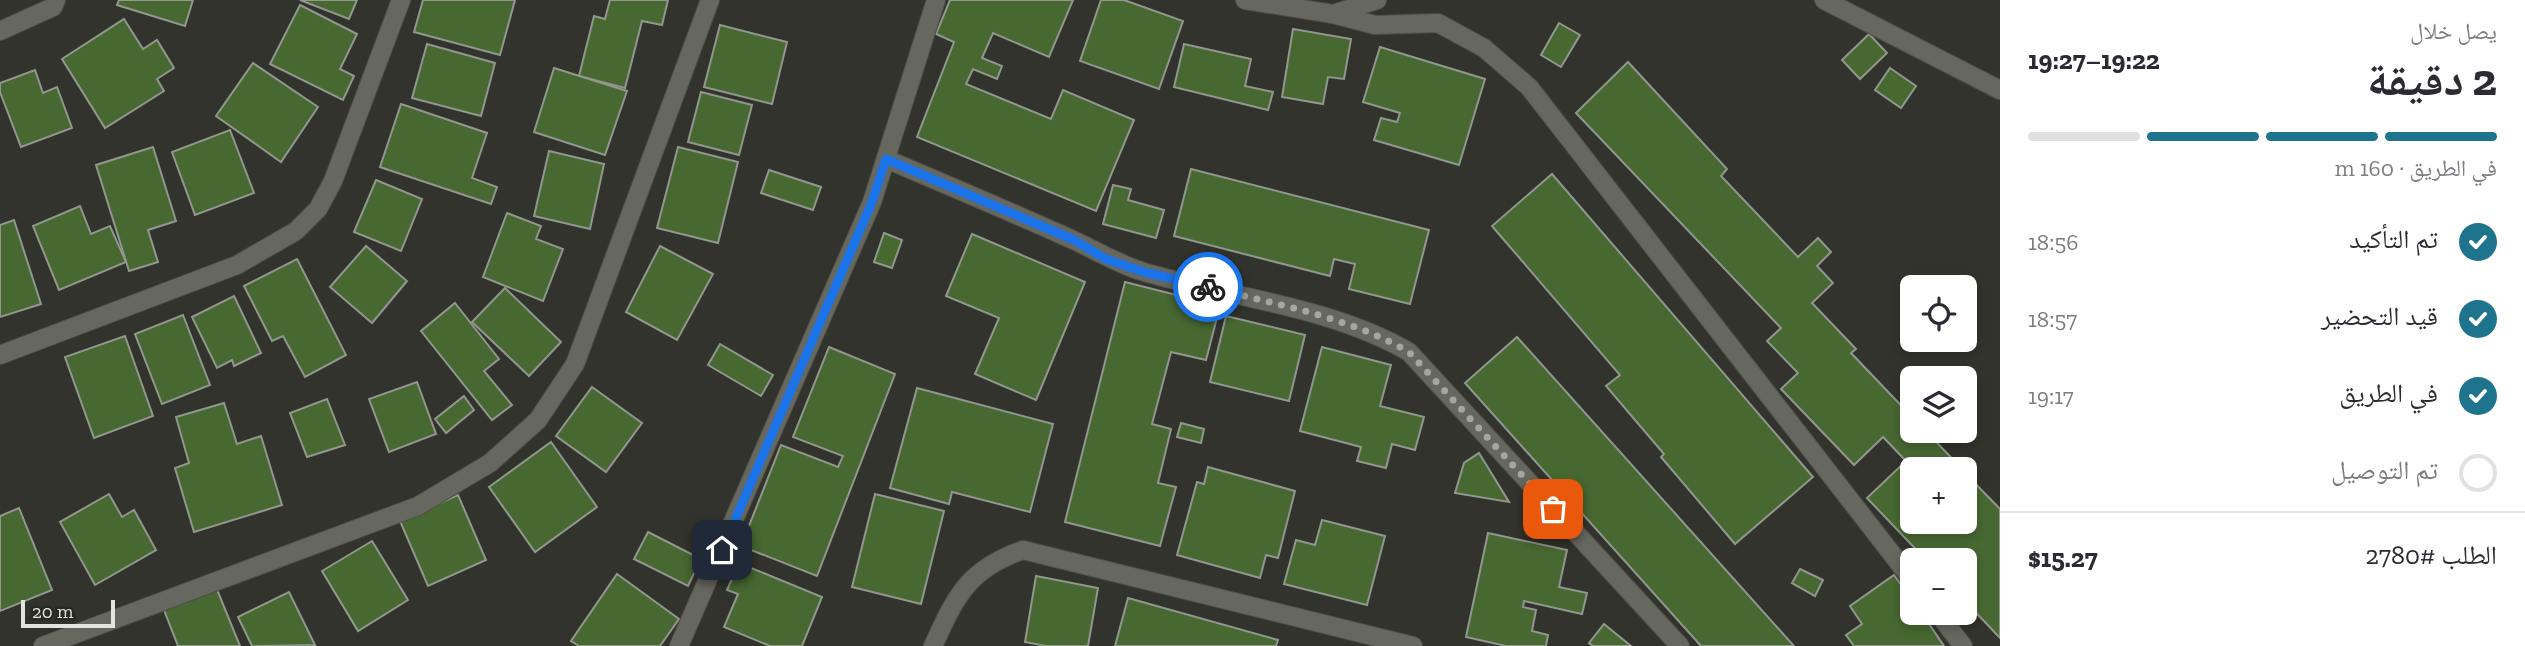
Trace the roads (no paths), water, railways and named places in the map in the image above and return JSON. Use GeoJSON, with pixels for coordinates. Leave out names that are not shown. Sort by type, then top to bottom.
{"type":"FeatureCollection","features":[{"type":"Feature","properties":{"kind":"street"},"geometry":{"type":"LineString","coordinates":[[0,31],[53,7],[56,0]]}},
{"type":"Feature","properties":{"kind":"street"},"geometry":{"type":"LineString","coordinates":[[0,355],[237,265],[296,231],[318,209],[333,181],[401,0]]}},
{"type":"Feature","properties":{"kind":"street"},"geometry":{"type":"LineString","coordinates":[[43,646],[418,506],[490,463],[538,420],[575,364],[710,0]]}},
{"type":"Feature","properties":{"kind":"street"},"geometry":{"type":"LineString","coordinates":[[679,646],[872,202],[936,0]]}},
{"type":"Feature","properties":{"kind":"street"},"geometry":{"type":"LineString","coordinates":[[1245,0],[1333,14],[1375,25],[1438,23],[1484,48],[1529,87],[1900,564]]}},
{"type":"Feature","properties":{"kind":"street"},"geometry":{"type":"LineString","coordinates":[[1333,14],[1377,0]]}},
{"type":"Feature","properties":{"kind":"street"},"geometry":{"type":"LineString","coordinates":[[1824,0],[2000,90]]}},
{"type":"Feature","properties":{"kind":"street"},"geometry":{"type":"LineString","coordinates":[[886,159],[1074,240],[1106,259],[1144,272],[1331,321],[1390,341],[1409,352],[1680,646]]}},
{"type":"Feature","properties":{"kind":"street"},"geometry":{"type":"LineString","coordinates":[[933,646],[951,607],[970,582],[993,561],[1023,551],[1413,646]]}},
{"type":"Feature","properties":{"kind":"street"},"geometry":{"type":"LineString","coordinates":[[1947,625],[1964,646]]}}]}
